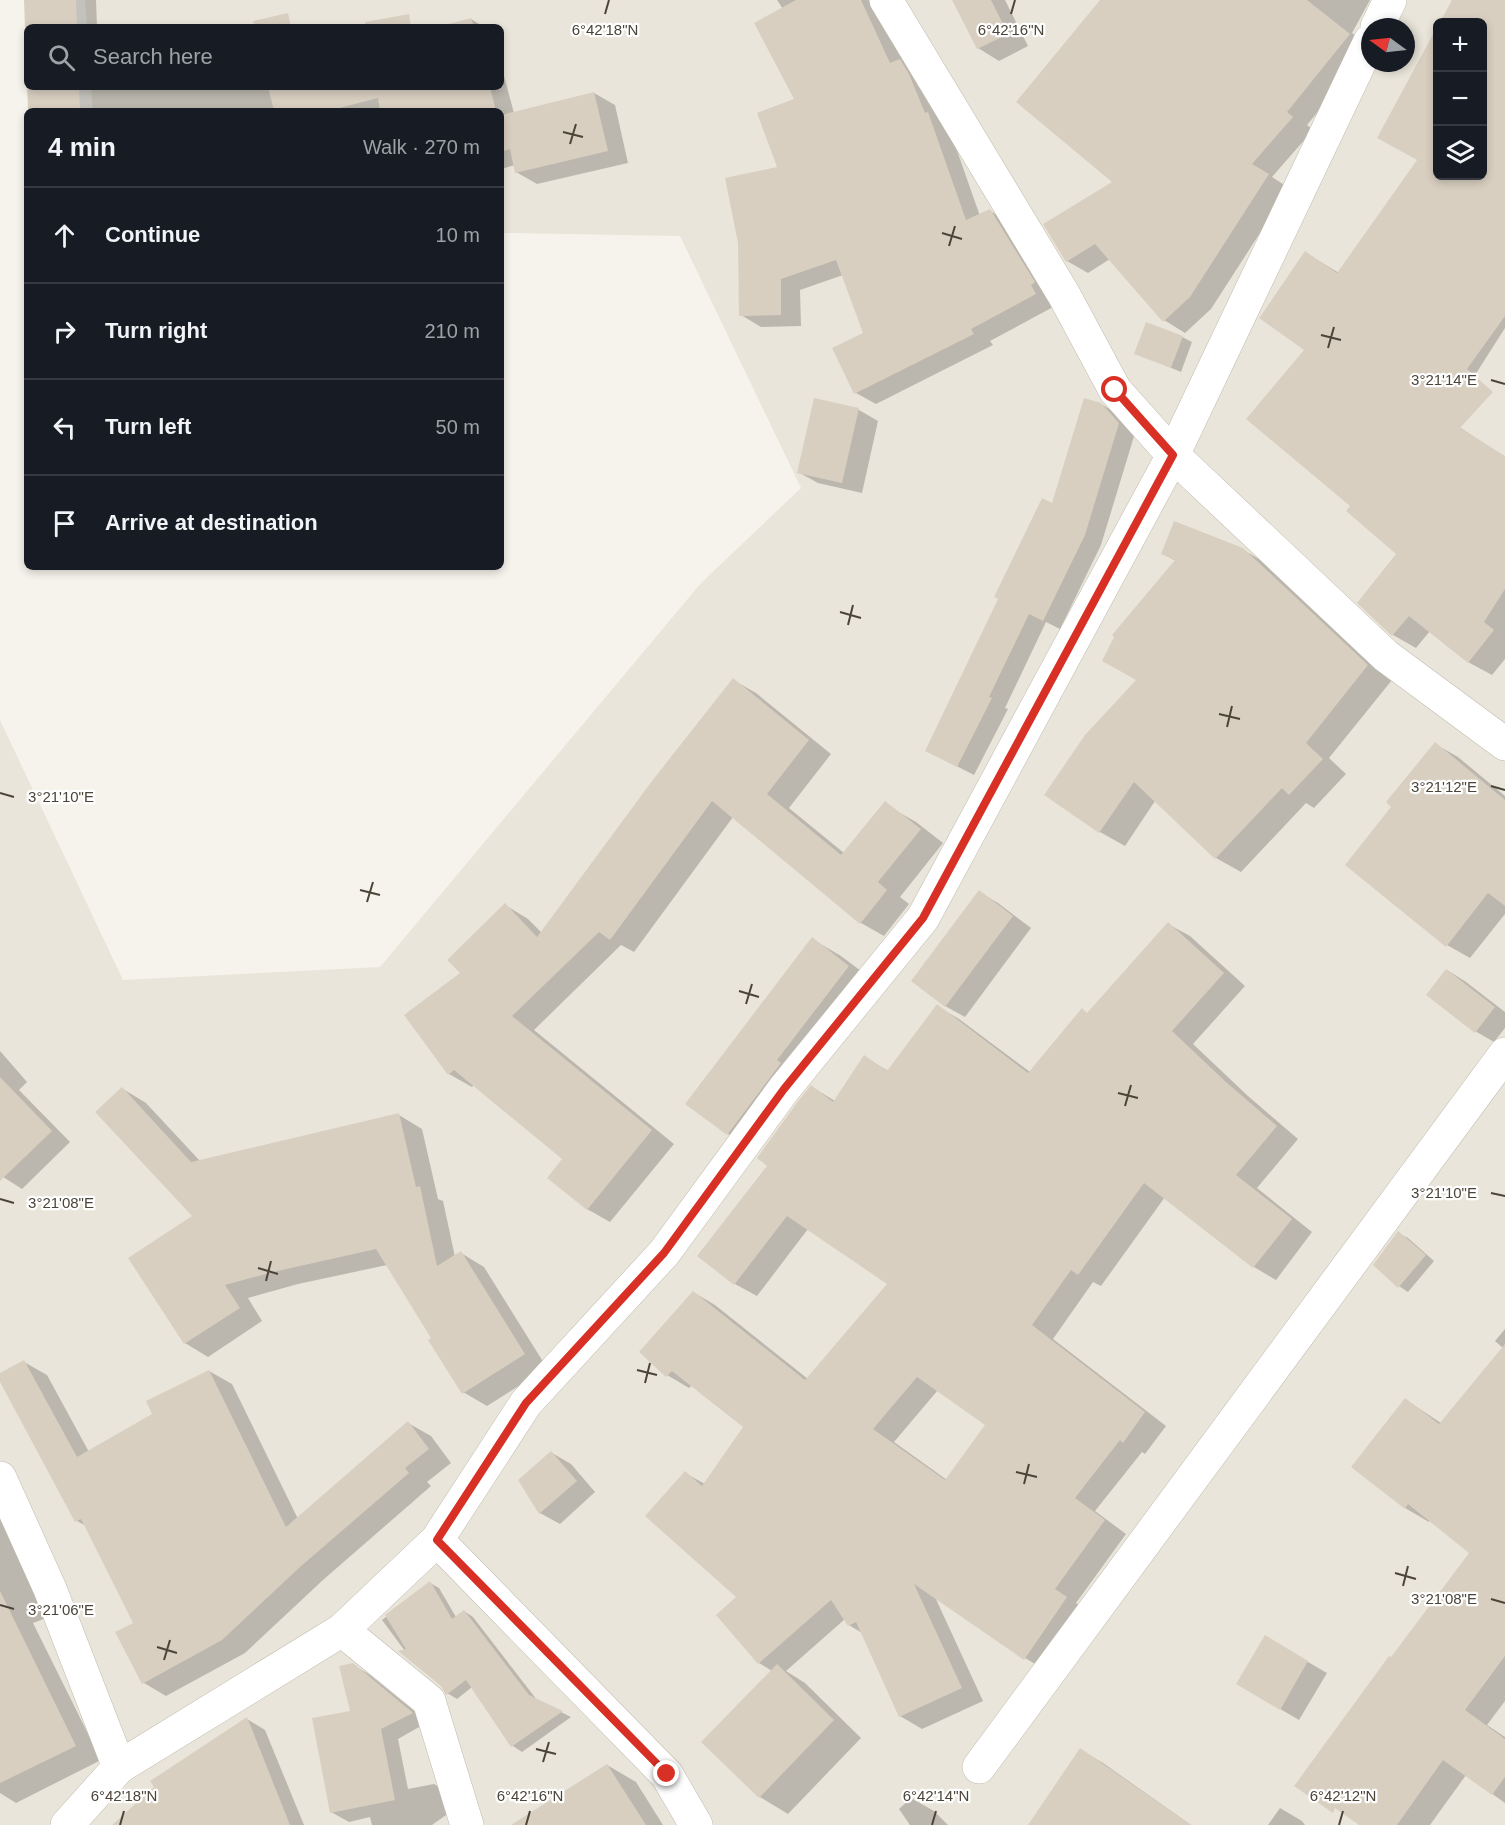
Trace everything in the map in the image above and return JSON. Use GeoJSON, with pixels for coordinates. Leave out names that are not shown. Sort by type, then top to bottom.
{"type":"FeatureCollection","features":[{"type":"Feature","properties":{"kind":"street"},"geometry":{"type":"LineString","coordinates":[[886,0],[1064,295],[1115,390],[1173,455],[1386,656],[1505,744]]}},
{"type":"Feature","properties":{"kind":"street"},"geometry":{"type":"LineString","coordinates":[[1381,18],[1390,0]]}},
{"type":"Feature","properties":{"kind":"street"},"geometry":{"type":"LineString","coordinates":[[67,1825],[119,1767],[342,1630],[437,1540],[526,1403],[664,1253],[784,1089],[923,918],[1173,455],[1361,60]]}},
{"type":"Feature","properties":{"kind":"street"},"geometry":{"type":"LineString","coordinates":[[979,1767],[1505,1054]]}},
{"type":"Feature","properties":{"kind":"street"},"geometry":{"type":"LineString","coordinates":[[0,1478],[50,1589],[119,1767]]}},
{"type":"Feature","properties":{"kind":"street"},"geometry":{"type":"LineString","coordinates":[[437,1540],[667,1774],[696,1825]]}},
{"type":"Feature","properties":{"kind":"street"},"geometry":{"type":"LineString","coordinates":[[342,1630],[429,1701],[467,1825]]}},
{"type":"Feature","properties":{"kind":"shaded area"},"geometry":{"type":"Polygon","coordinates":[[[85,0],[1505,0],[1505,1825],[0,1825],[0,720],[123,980],[380,967],[701,583],[801,488],[680,236],[504,233],[504,108],[93,108],[91,90],[504,90],[504,24],[87,24],[85,0]]]}},
{"type":"Feature","properties":{"kind":"building"},"geometry":{"type":"Polygon","coordinates":[[[24,0],[76,0],[77,24],[25,24],[24,0]]]}},
{"type":"Feature","properties":{"kind":"building"},"geometry":{"type":"Polygon","coordinates":[[[796,0],[861,0],[890,63],[900,59],[909,74],[925,113],[928,112],[966,220],[990,209],[1035,282],[1031,285],[1036,294],[971,329],[974,334],[854,394],[832,348],[863,333],[836,260],[781,279],[781,315],[739,316],[738,243],[725,178],[777,167],[757,113],[794,99],[754,23],[796,0]]]}},
{"type":"Feature","properties":{"kind":"building"},"geometry":{"type":"Polygon","coordinates":[[[952,0],[991,0],[1008,34],[977,49],[952,0]]]}},
{"type":"Feature","properties":{"kind":"building"},"geometry":{"type":"Polygon","coordinates":[[[1100,0],[1307,0],[1350,34],[1287,112],[1293,117],[1252,164],[1269,174],[1190,297],[1163,322],[1095,244],[1066,262],[1043,224],[1112,182],[1016,102],[1100,0]]]}},
{"type":"Feature","properties":{"kind":"building"},"geometry":{"type":"Polygon","coordinates":[[[1452,0],[1505,0],[1505,316],[1467,369],[1493,392],[1460,428],[1505,456],[1505,589],[1484,622],[1494,630],[1468,663],[1409,616],[1392,636],[1357,603],[1396,554],[1346,511],[1350,506],[1246,419],[1304,350],[1259,318],[1305,251],[1337,273],[1417,160],[1377,138],[1413,72],[1415,72],[1415,68],[1433,34],[1433,180],[1487,180],[1487,18],[1442,18],[1452,0]]]}},
{"type":"Feature","properties":{"kind":"building"},"geometry":{"type":"Polygon","coordinates":[[[288,13],[290,24],[254,24],[253,21],[288,13]]]}},
{"type":"Feature","properties":{"kind":"building"},"geometry":{"type":"Polygon","coordinates":[[[409,14],[411,24],[365,24],[365,22],[409,14]]]}},
{"type":"Feature","properties":{"kind":"building"},"geometry":{"type":"Polygon","coordinates":[[[471,18],[473,24],[449,24],[471,18]]]}},
{"type":"Feature","properties":{"kind":"building"},"geometry":{"type":"Polygon","coordinates":[[[27,90],[79,90],[80,108],[28,108],[27,90]]]}},
{"type":"Feature","properties":{"kind":"building"},"geometry":{"type":"Polygon","coordinates":[[[269,90],[491,90],[495,108],[380,108],[378,98],[340,108],[273,108],[269,90]]]}},
{"type":"Feature","properties":{"kind":"building"},"geometry":{"type":"Polygon","coordinates":[[[594,92],[608,151],[515,173],[510,149],[504,151],[504,114],[594,92]]]}},
{"type":"Feature","properties":{"kind":"building"},"geometry":{"type":"Polygon","coordinates":[[[1146,322],[1183,336],[1171,368],[1134,354],[1146,322]]]}},
{"type":"Feature","properties":{"kind":"building"},"geometry":{"type":"Polygon","coordinates":[[[814,398],[859,408],[842,483],[797,473],[814,398]]]}},
{"type":"Feature","properties":{"kind":"building"},"geometry":{"type":"Polygon","coordinates":[[[1084,398],[1101,403],[1119,423],[1085,535],[1043,621],[1029,614],[989,697],[992,698],[957,767],[925,751],[998,599],[994,597],[1042,498],[1052,503],[1084,398]]]}},
{"type":"Feature","properties":{"kind":"building"},"geometry":{"type":"Polygon","coordinates":[[[1174,521],[1243,548],[1368,665],[1306,743],[1323,759],[1289,795],[1282,788],[1215,859],[1134,782],[1099,833],[1044,795],[1085,735],[1136,680],[1102,661],[1114,637],[1112,635],[1175,560],[1161,554],[1174,521]]]}},
{"type":"Feature","properties":{"kind":"building"},"geometry":{"type":"Polygon","coordinates":[[[733,678],[809,740],[767,794],[841,855],[885,801],[921,829],[878,882],[887,890],[860,924],[712,801],[610,940],[599,932],[512,1016],[652,1130],[587,1210],[547,1178],[562,1159],[454,1070],[448,1075],[404,1015],[460,973],[447,960],[505,903],[537,937],[652,781],[733,678]]]}},
{"type":"Feature","properties":{"kind":"building"},"geometry":{"type":"Polygon","coordinates":[[[1435,742],[1505,800],[1505,906],[1488,893],[1446,947],[1345,865],[1391,807],[1386,802],[1435,742]]]}},
{"type":"Feature","properties":{"kind":"building"},"geometry":{"type":"Polygon","coordinates":[[[979,890],[1013,916],[945,1007],[911,981],[979,890]]]}},
{"type":"Feature","properties":{"kind":"building"},"geometry":{"type":"Polygon","coordinates":[[[1168,922],[1224,973],[1172,1031],[1277,1126],[1236,1175],[1292,1219],[1253,1268],[1144,1183],[1078,1275],[1071,1270],[1032,1325],[1145,1412],[1123,1443],[1120,1440],[1075,1498],[1105,1520],[1055,1589],[1067,1597],[1024,1660],[914,1584],[962,1688],[899,1717],[856,1622],[848,1626],[831,1600],[758,1664],[716,1615],[736,1597],[645,1516],[685,1471],[702,1486],[743,1427],[672,1371],[666,1377],[639,1352],[693,1291],[805,1380],[887,1284],[787,1216],[734,1285],[697,1256],[767,1166],[757,1158],[799,1100],[811,1085],[833,1102],[864,1055],[887,1071],[937,1004],[1028,1073],[1082,1008],[1087,1013],[1168,922]],[[917,1377],[873,1429],[945,1480],[985,1425],[917,1377]]]}},
{"type":"Feature","properties":{"kind":"building"},"geometry":{"type":"Polygon","coordinates":[[[812,937],[849,966],[777,1060],[781,1063],[727,1135],[685,1104],[812,937]]]}},
{"type":"Feature","properties":{"kind":"building"},"geometry":{"type":"Polygon","coordinates":[[[1446,969],[1495,1007],[1475,1033],[1426,995],[1446,969]]]}},
{"type":"Feature","properties":{"kind":"building"},"geometry":{"type":"Polygon","coordinates":[[[0,1077],[52,1131],[0,1181],[0,1077]]]}},
{"type":"Feature","properties":{"kind":"building"},"geometry":{"type":"Polygon","coordinates":[[[122,1087],[191,1162],[399,1113],[416,1187],[420,1186],[437,1266],[461,1251],[525,1354],[462,1394],[428,1340],[431,1338],[376,1249],[225,1285],[240,1308],[184,1344],[128,1258],[192,1216],[95,1112],[122,1087]]]}},
{"type":"Feature","properties":{"kind":"building"},"geometry":{"type":"Polygon","coordinates":[[[1398,1231],[1426,1255],[1398,1288],[1373,1265],[1398,1231]]]}},
{"type":"Feature","properties":{"kind":"building"},"geometry":{"type":"Polygon","coordinates":[[[1505,1344],[1505,1656],[1465,1710],[1505,1739],[1505,1777],[1492,1795],[1443,1760],[1397,1825],[1359,1825],[1335,1808],[1333,1813],[1294,1786],[1389,1656],[1391,1657],[1469,1553],[1408,1504],[1405,1509],[1351,1467],[1405,1398],[1439,1424],[1505,1344]]]}},
{"type":"Feature","properties":{"kind":"building"},"geometry":{"type":"Polygon","coordinates":[[[24,1360],[77,1457],[152,1414],[146,1401],[209,1370],[286,1527],[408,1421],[429,1449],[405,1468],[409,1473],[300,1567],[222,1640],[142,1684],[115,1632],[133,1623],[81,1519],[75,1522],[0,1382],[0,1373],[24,1360]]]}},
{"type":"Feature","properties":{"kind":"building"},"geometry":{"type":"Polygon","coordinates":[[[551,1451],[577,1481],[539,1514],[518,1480],[551,1451]]]}},
{"type":"Feature","properties":{"kind":"building"},"geometry":{"type":"Polygon","coordinates":[[[430,1581],[452,1619],[464,1610],[529,1695],[563,1711],[511,1747],[466,1680],[446,1695],[441,1686],[398,1651],[406,1649],[385,1615],[430,1581]]]}},
{"type":"Feature","properties":{"kind":"building"},"geometry":{"type":"Polygon","coordinates":[[[0,1591],[76,1746],[0,1783],[0,1591]]]}},
{"type":"Feature","properties":{"kind":"building"},"geometry":{"type":"Polygon","coordinates":[[[1265,1635],[1308,1661],[1280,1710],[1236,1684],[1265,1635]]]}},
{"type":"Feature","properties":{"kind":"building"},"geometry":{"type":"Polygon","coordinates":[[[353,1663],[413,1713],[381,1729],[395,1800],[330,1813],[312,1718],[350,1711],[339,1666],[353,1663]]]}},
{"type":"Feature","properties":{"kind":"building"},"geometry":{"type":"Polygon","coordinates":[[[777,1664],[834,1720],[759,1798],[701,1742],[777,1664]]]}},
{"type":"Feature","properties":{"kind":"building"},"geometry":{"type":"Polygon","coordinates":[[[247,1717],[290,1825],[112,1825],[154,1787],[150,1781],[247,1717]]]}},
{"type":"Feature","properties":{"kind":"building"},"geometry":{"type":"Polygon","coordinates":[[[1080,1748],[1191,1825],[1028,1825],[1080,1748]]]}},
{"type":"Feature","properties":{"kind":"building"},"geometry":{"type":"Polygon","coordinates":[[[607,1764],[646,1825],[511,1825],[607,1764]]]}},
{"type":"Feature","properties":{"kind":"route"},"geometry":{"type":"LineString","coordinates":[[667,1774],[437,1540],[526,1403],[664,1253],[784,1089],[923,918],[1173,455],[1115,390]]}}]}
